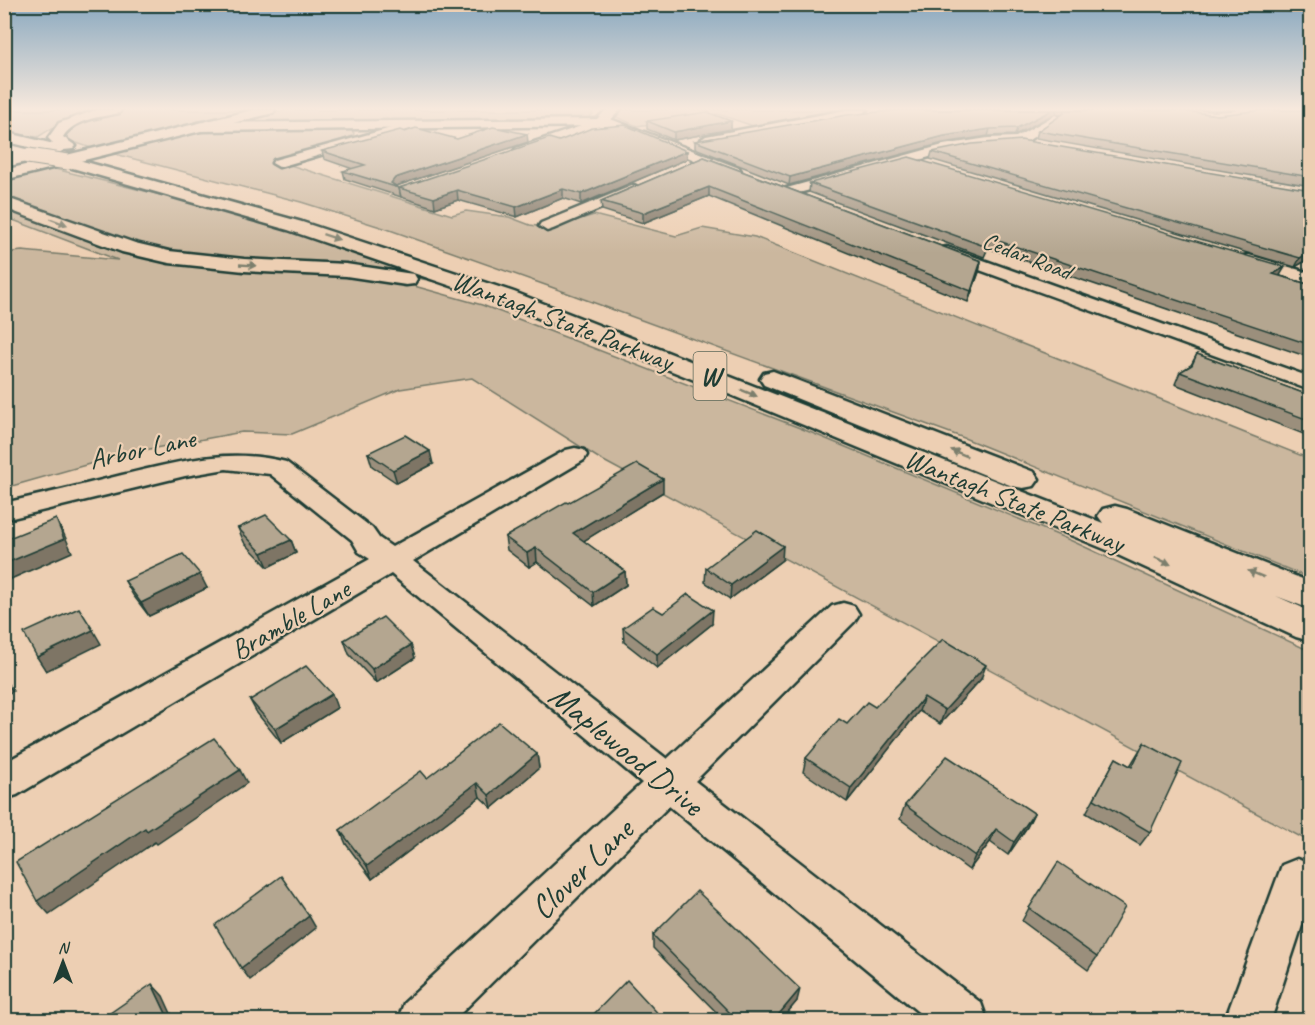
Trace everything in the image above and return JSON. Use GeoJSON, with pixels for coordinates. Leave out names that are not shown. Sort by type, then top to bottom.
{"type":"FeatureCollection","features":[{"type":"Feature","properties":{"kind":"main road"},"geometry":{"type":"LineString","coordinates":[[4,175],[73,158]]}},
{"type":"Feature","properties":{"kind":"main road","name":"Wantagh State Parkway"},"geometry":{"type":"LineString","coordinates":[[85,158],[506,297],[1119,542],[1311,627]]}},
{"type":"Feature","properties":{"kind":"main road","name":"Wantagh State Parkway"},"geometry":{"type":"LineString","coordinates":[[86,158],[211,184],[412,243],[855,410],[1311,596]]}},
{"type":"Feature","properties":{"kind":"main road"},"geometry":{"type":"LineString","coordinates":[[4,202],[129,248],[169,257],[244,265],[346,270],[444,287],[562,329],[696,371]]}},
{"type":"Feature","properties":{"kind":"street"},"geometry":{"type":"LineString","coordinates":[[279,163],[297,158]]}},
{"type":"Feature","properties":{"kind":"street"},"geometry":{"type":"LineString","coordinates":[[810,200],[783,190],[912,158]]}},
{"type":"Feature","properties":{"kind":"street"},"geometry":{"type":"LineString","coordinates":[[682,168],[703,159],[746,176]]}},
{"type":"Feature","properties":{"kind":"street"},"geometry":{"type":"LineString","coordinates":[[908,159],[939,169]]}},
{"type":"Feature","properties":{"kind":"street"},"geometry":{"type":"LineString","coordinates":[[546,226],[651,182]]}},
{"type":"Feature","properties":{"kind":"street","name":"Cedar Road"},"geometry":{"type":"LineString","coordinates":[[930,245],[1311,384]]}},
{"type":"Feature","properties":{"kind":"street"},"geometry":{"type":"LineString","coordinates":[[1230,255],[1311,279]]}},
{"type":"Feature","properties":{"kind":"street","name":"Bramble Lane"},"geometry":{"type":"LineString","coordinates":[[4,783],[575,455]]}},
{"type":"Feature","properties":{"kind":"street","name":"Arbor Lane"},"geometry":{"type":"LineString","coordinates":[[4,512],[186,468],[226,462],[277,467],[291,478]]}},
{"type":"Feature","properties":{"kind":"street","name":"Maplewood Drive"},"geometry":{"type":"LineString","coordinates":[[291,478],[362,534],[369,545],[392,560],[964,1020]]}},
{"type":"Feature","properties":{"kind":"street","name":"Clover Lane"},"geometry":{"type":"LineString","coordinates":[[421,1020],[843,614]]}},
{"type":"Feature","properties":{"kind":"street"},"geometry":{"type":"LineString","coordinates":[[1248,1020],[1297,879]]}},
{"type":"Feature","properties":{"kind":"shaded area"},"geometry":{"type":"Polygon","coordinates":[[[130,158],[287,158],[277,161],[452,215],[466,211],[509,217],[530,225],[551,228],[594,215],[676,236],[702,228],[755,237],[1310,459],[1310,578],[964,438],[551,287],[387,229],[301,202],[130,158]]]}},
{"type":"Feature","properties":{"kind":"shaded area"},"geometry":{"type":"Polygon","coordinates":[[[51,168],[234,213],[360,253],[441,283],[343,266],[224,259],[173,252],[109,234],[5,195],[4,180],[51,168]]]}},
{"type":"Feature","properties":{"kind":"shaded area"},"geometry":{"type":"Polygon","coordinates":[[[4,208],[138,256],[195,265],[325,273],[400,282],[482,305],[800,428],[1072,541],[1310,651],[1310,842],[600,459],[472,378],[400,389],[292,434],[242,432],[128,453],[5,488],[5,253],[22,251],[118,260],[5,217],[4,208]]]}},
{"type":"Feature","properties":{"kind":"building"},"geometry":{"type":"Polygon","coordinates":[[[343,158],[456,158],[395,178],[391,183],[399,188],[343,171],[365,165],[343,158]]]}},
{"type":"Feature","properties":{"kind":"building"},"geometry":{"type":"Polygon","coordinates":[[[490,158],[670,158],[581,194],[563,189],[516,207],[457,190],[434,198],[399,188],[490,158]]]}},
{"type":"Feature","properties":{"kind":"building"},"geometry":{"type":"Polygon","coordinates":[[[706,158],[981,261],[971,291],[709,187],[643,213],[601,201],[706,158]]]}},
{"type":"Feature","properties":{"kind":"building"},"geometry":{"type":"Polygon","coordinates":[[[739,158],[862,158],[790,177],[739,158]]]}},
{"type":"Feature","properties":{"kind":"building"},"geometry":{"type":"Polygon","coordinates":[[[912,158],[1285,267],[1273,274],[1311,285],[1311,345],[990,238],[987,247],[810,183],[912,158]]]}},
{"type":"Feature","properties":{"kind":"building"},"geometry":{"type":"Polygon","coordinates":[[[952,158],[1124,158],[1311,190],[1311,252],[1300,258],[952,158]]]}},
{"type":"Feature","properties":{"kind":"building"},"geometry":{"type":"Polygon","coordinates":[[[1197,158],[1311,158],[1311,177],[1197,158]]]}},
{"type":"Feature","properties":{"kind":"building"},"geometry":{"type":"Polygon","coordinates":[[[1197,354],[1311,396],[1311,421],[1180,372],[1192,365],[1197,354]]]}},
{"type":"Feature","properties":{"kind":"building"},"geometry":{"type":"Polygon","coordinates":[[[405,435],[430,451],[393,470],[368,453],[405,435]]]}},
{"type":"Feature","properties":{"kind":"building"},"geometry":{"type":"Polygon","coordinates":[[[637,464],[663,479],[573,533],[625,571],[593,592],[536,548],[527,553],[505,537],[566,502],[568,503],[637,464]]]}},
{"type":"Feature","properties":{"kind":"building"},"geometry":{"type":"Polygon","coordinates":[[[266,515],[291,540],[262,553],[238,528],[266,515]]]}},
{"type":"Feature","properties":{"kind":"building"},"geometry":{"type":"Polygon","coordinates":[[[56,519],[64,539],[4,564],[4,540],[56,519]]]}},
{"type":"Feature","properties":{"kind":"building"},"geometry":{"type":"Polygon","coordinates":[[[757,530],[783,546],[731,585],[706,568],[757,530]]]}},
{"type":"Feature","properties":{"kind":"building"},"geometry":{"type":"Polygon","coordinates":[[[183,554],[200,574],[141,603],[125,581],[183,554]]]}},
{"type":"Feature","properties":{"kind":"building"},"geometry":{"type":"Polygon","coordinates":[[[688,594],[713,610],[657,654],[623,628],[653,607],[663,613],[688,594]]]}},
{"type":"Feature","properties":{"kind":"building"},"geometry":{"type":"Polygon","coordinates":[[[79,608],[93,630],[37,657],[24,633],[79,608]]]}},
{"type":"Feature","properties":{"kind":"building"},"geometry":{"type":"Polygon","coordinates":[[[383,617],[411,645],[372,669],[344,640],[383,617]]]}},
{"type":"Feature","properties":{"kind":"building"},"geometry":{"type":"Polygon","coordinates":[[[943,639],[986,665],[945,710],[924,697],[851,788],[806,758],[839,719],[847,724],[867,702],[875,707],[943,639]]]}},
{"type":"Feature","properties":{"kind":"building"},"geometry":{"type":"Polygon","coordinates":[[[306,666],[332,694],[275,729],[250,700],[306,666]]]}},
{"type":"Feature","properties":{"kind":"building"},"geometry":{"type":"Polygon","coordinates":[[[499,722],[537,754],[489,795],[477,783],[367,866],[340,830],[421,771],[427,778],[499,722]]]}},
{"type":"Feature","properties":{"kind":"building"},"geometry":{"type":"Polygon","coordinates":[[[214,738],[240,770],[147,831],[145,828],[37,901],[16,862],[214,738]]]}},
{"type":"Feature","properties":{"kind":"building"},"geometry":{"type":"Polygon","coordinates":[[[1144,743],[1182,763],[1150,832],[1094,799],[1116,758],[1132,767],[1144,743]]]}},
{"type":"Feature","properties":{"kind":"building"},"geometry":{"type":"Polygon","coordinates":[[[947,756],[1034,813],[1014,842],[996,829],[975,856],[905,805],[947,756]]]}},
{"type":"Feature","properties":{"kind":"building"},"geometry":{"type":"Polygon","coordinates":[[[1058,862],[1125,907],[1097,957],[1029,908],[1058,862]]]}},
{"type":"Feature","properties":{"kind":"building"},"geometry":{"type":"Polygon","coordinates":[[[281,876],[309,916],[241,968],[215,925],[281,876]]]}},
{"type":"Feature","properties":{"kind":"building"},"geometry":{"type":"Polygon","coordinates":[[[697,891],[800,989],[774,1020],[737,1020],[653,935],[697,891]]]}},
{"type":"Feature","properties":{"kind":"building"},"geometry":{"type":"Polygon","coordinates":[[[627,980],[664,1020],[588,1020],[627,980]]]}},
{"type":"Feature","properties":{"kind":"building"},"geometry":{"type":"Polygon","coordinates":[[[152,984],[169,1020],[100,1020],[152,984]]]}}]}
